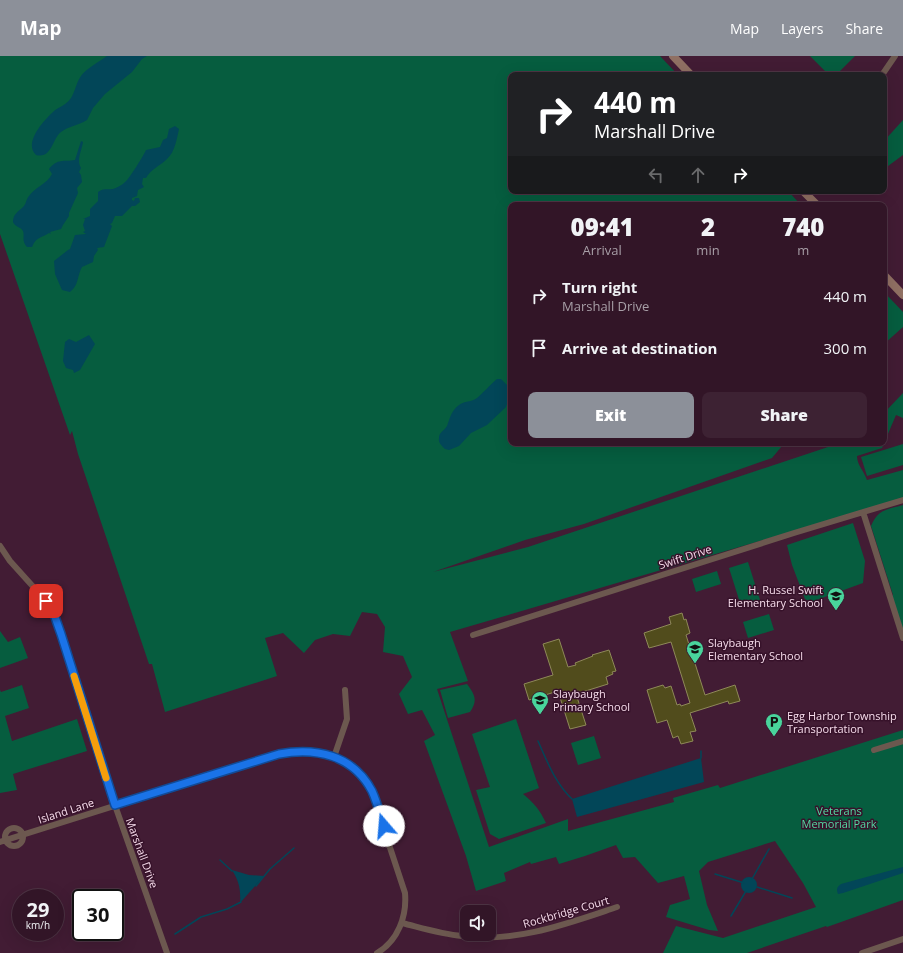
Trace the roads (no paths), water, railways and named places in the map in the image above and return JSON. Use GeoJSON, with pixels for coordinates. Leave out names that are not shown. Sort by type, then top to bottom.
{"type":"FeatureCollection","features":[{"type":"Feature","properties":{"kind":"main road"},"geometry":{"type":"LineString","coordinates":[[673,56],[688,72]]}},
{"type":"Feature","properties":{"kind":"main road"},"geometry":{"type":"LineString","coordinates":[[806,194],[813,202]]}},
{"type":"Feature","properties":{"kind":"main road"},"geometry":{"type":"LineString","coordinates":[[887,278],[903,295]]}},
{"type":"Feature","properties":{"kind":"street"},"geometry":{"type":"LineString","coordinates":[[884,72],[895,56]]}},
{"type":"Feature","properties":{"kind":"street","name":"Swift Drive"},"geometry":{"type":"LineString","coordinates":[[473,635],[787,535],[903,500]]}},
{"type":"Feature","properties":{"kind":"street"},"geometry":{"type":"LineString","coordinates":[[863,512],[903,638]]}},
{"type":"Feature","properties":{"kind":"street","name":"Marshall Drive"},"geometry":{"type":"LineString","coordinates":[[0,546],[10,561],[40,594],[55,617],[115,805],[167,953]]}},
{"type":"Feature","properties":{"kind":"street"},"geometry":{"type":"LineString","coordinates":[[345,690],[347,719],[334,756],[345,762],[361,776],[374,797],[405,893],[406,909],[402,923],[393,940],[377,953]]}},
{"type":"Feature","properties":{"kind":"street"},"geometry":{"type":"LineString","coordinates":[[874,750],[903,741]]}},
{"type":"Feature","properties":{"kind":"street","name":"Island Lane"},"geometry":{"type":"LineString","coordinates":[[23,836],[115,805],[279,754],[302,751],[319,752],[334,756]]}},
{"type":"Feature","properties":{"kind":"street","name":"Island Lane"},"geometry":{"type":"LineString","coordinates":[[12,828],[20,830],[23,836],[21,843],[15,846],[3,841],[6,834],[12,828]]}},
{"type":"Feature","properties":{"kind":"street","name":"Rockbridge Court"},"geometry":{"type":"LineString","coordinates":[[402,923],[454,935],[497,938],[519,936],[544,930],[617,907]]}},
{"type":"Feature","properties":{"kind":"street"},"geometry":{"type":"LineString","coordinates":[[862,953],[903,939]]}},
{"type":"Feature","properties":{"kind":"water"},"geometry":{"type":"Polygon","coordinates":[[[107,56],[147,56],[142,59],[132,72],[105,94],[93,108],[87,120],[61,132],[49,151],[45,154],[36,155],[32,144],[33,138],[40,126],[54,111],[69,100],[79,79],[84,73],[107,56]]]}},
{"type":"Feature","properties":{"kind":"water"},"geometry":{"type":"Polygon","coordinates":[[[175,126],[179,129],[172,153],[146,178],[143,178],[142,184],[144,187],[138,190],[137,196],[132,198],[134,201],[135,198],[139,198],[140,202],[135,206],[132,206],[122,216],[115,216],[110,224],[112,226],[104,247],[97,248],[98,250],[94,256],[93,262],[82,267],[73,289],[70,292],[62,290],[55,274],[54,261],[70,249],[75,235],[86,234],[83,232],[85,231],[83,225],[85,219],[83,219],[90,216],[90,209],[98,201],[98,192],[113,189],[124,183],[146,150],[160,147],[163,140],[167,138],[169,129],[175,126]]]}},
{"type":"Feature","properties":{"kind":"water"},"geometry":{"type":"Polygon","coordinates":[[[81,141],[83,142],[79,158],[81,168],[79,172],[82,182],[77,188],[78,193],[69,216],[61,229],[50,232],[51,234],[49,233],[37,239],[32,247],[27,247],[25,245],[23,231],[13,222],[16,213],[24,206],[28,197],[34,190],[50,177],[52,174],[49,169],[55,163],[75,160],[81,141]]]}},
{"type":"Feature","properties":{"kind":"water"},"geometry":{"type":"Polygon","coordinates":[[[89,335],[95,344],[80,370],[74,373],[73,370],[66,368],[63,361],[65,342],[69,339],[76,342],[89,335]]]}},
{"type":"Feature","properties":{"kind":"water"},"geometry":{"type":"Polygon","coordinates":[[[497,379],[501,379],[507,385],[508,400],[506,407],[487,425],[471,433],[459,446],[449,450],[445,449],[440,443],[439,436],[447,426],[456,407],[477,398],[497,379]]]}},
{"type":"Feature","properties":{"kind":"water"},"geometry":{"type":"Polygon","coordinates":[[[701,758],[704,782],[577,817],[572,799],[701,758]]]}},
{"type":"Feature","properties":{"kind":"water"},"geometry":{"type":"Polygon","coordinates":[[[903,867],[903,873],[838,894],[837,888],[841,884],[903,867]]]}},
{"type":"Feature","properties":{"kind":"water"},"geometry":{"type":"Polygon","coordinates":[[[232,870],[249,875],[264,876],[240,903],[239,886],[232,870]]]}},
{"type":"Feature","properties":{"kind":"water"},"geometry":{"type":"Polygon","coordinates":[[[749,877],[755,879],[757,885],[755,891],[749,893],[743,891],[741,885],[743,879],[749,877]]]}},
{"type":"Feature","properties":{"kind":"waterway"},"geometry":{"type":"LineString","coordinates":[[538,741],[556,779],[572,799]]}},
{"type":"Feature","properties":{"kind":"waterway"},"geometry":{"type":"LineString","coordinates":[[701,751],[701,758]]}},
{"type":"Feature","properties":{"kind":"waterway"},"geometry":{"type":"LineString","coordinates":[[256,886],[270,869],[294,848]]}},
{"type":"Feature","properties":{"kind":"waterway"},"geometry":{"type":"LineString","coordinates":[[752,879],[769,849]]}},
{"type":"Feature","properties":{"kind":"waterway"},"geometry":{"type":"LineString","coordinates":[[220,860],[232,871]]}},
{"type":"Feature","properties":{"kind":"waterway"},"geometry":{"type":"LineString","coordinates":[[715,874],[744,883]]}},
{"type":"Feature","properties":{"kind":"waterway"},"geometry":{"type":"LineString","coordinates":[[757,887],[792,898]]}},
{"type":"Feature","properties":{"kind":"waterway"},"geometry":{"type":"LineString","coordinates":[[731,916],[746,891]]}},
{"type":"Feature","properties":{"kind":"waterway"},"geometry":{"type":"LineString","coordinates":[[175,934],[201,917],[227,909],[241,902]]}},
{"type":"Feature","properties":{"kind":"place","name":"H. Russel Swift Elementary School"},"geometry":{"type":"Point","coordinates":[836,611]}},
{"type":"Feature","properties":{"kind":"place","name":"Slaybaugh Elementary School"},"geometry":{"type":"Point","coordinates":[695,664]}},
{"type":"Feature","properties":{"kind":"place","name":"Slaybaugh Primary School"},"geometry":{"type":"Point","coordinates":[540,715]}},
{"type":"Feature","properties":{"kind":"place","name":"Egg Harbor Township Transportation"},"geometry":{"type":"Point","coordinates":[774,737]}},
{"type":"Feature","properties":{"kind":"park label","name":"Veterans Memorial Park"},"geometry":{"type":"Point","coordinates":[839,817]}}]}
